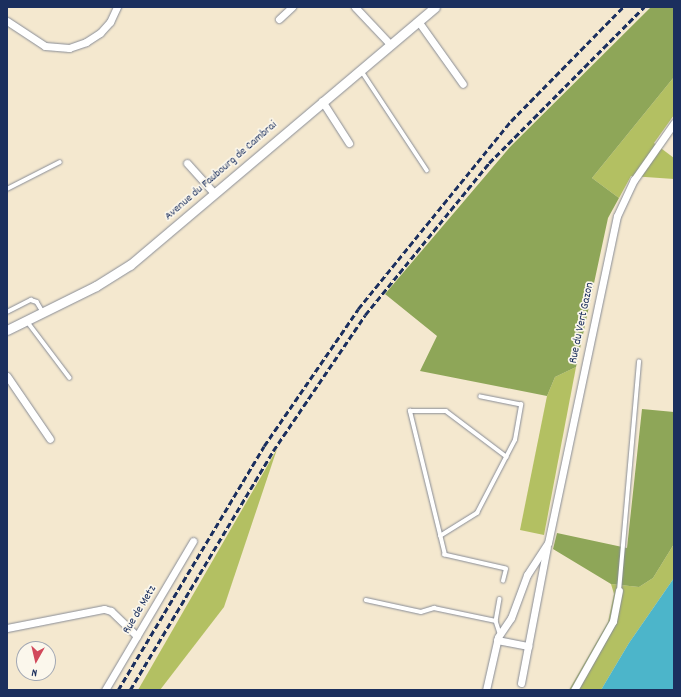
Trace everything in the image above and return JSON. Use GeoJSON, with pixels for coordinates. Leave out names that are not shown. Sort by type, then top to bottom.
{"type":"FeatureCollection","features":[{"type":"Feature","properties":{"kind":"street"},"geometry":{"type":"LineString","coordinates":[[7,21],[45,46],[69,48],[80,45],[100,33],[110,22],[117,7]]}},
{"type":"Feature","properties":{"kind":"street"},"geometry":{"type":"LineString","coordinates":[[279,19],[292,7]]}},
{"type":"Feature","properties":{"kind":"street"},"geometry":{"type":"LineString","coordinates":[[355,7],[390,44]]}},
{"type":"Feature","properties":{"kind":"street","name":"Avenue du Faubourg de Cambrai"},"geometry":{"type":"LineString","coordinates":[[7,330],[124,269],[435,7]]}},
{"type":"Feature","properties":{"kind":"street"},"geometry":{"type":"LineString","coordinates":[[418,21],[463,84]]}},
{"type":"Feature","properties":{"kind":"street"},"geometry":{"type":"LineString","coordinates":[[322,101],[349,143]]}},
{"type":"Feature","properties":{"kind":"street","name":"Rue du Vert Gazon"},"geometry":{"type":"LineString","coordinates":[[521,683],[548,543],[617,216],[634,180],[674,123]]}},
{"type":"Feature","properties":{"kind":"street"},"geometry":{"type":"LineString","coordinates":[[187,163],[214,193]]}},
{"type":"Feature","properties":{"kind":"street"},"geometry":{"type":"LineString","coordinates":[[7,376],[50,439]]}},
{"type":"Feature","properties":{"kind":"street","name":"Rue de Metz"},"geometry":{"type":"LineString","coordinates":[[105,690],[194,541]]}},
{"type":"Feature","properties":{"kind":"street","name":"Rue du Vert Gazon"},"geometry":{"type":"LineString","coordinates":[[498,636],[511,618],[527,575],[548,543]]}},
{"type":"Feature","properties":{"kind":"street"},"geometry":{"type":"LineString","coordinates":[[574,690],[613,621],[619,591]]}},
{"type":"Feature","properties":{"kind":"street"},"geometry":{"type":"LineString","coordinates":[[7,628],[104,609],[111,611],[137,636]]}},
{"type":"Feature","properties":{"kind":"street"},"geometry":{"type":"LineString","coordinates":[[486,690],[498,636],[528,646]]}},
{"type":"Feature","properties":{"kind":"lane"},"geometry":{"type":"LineString","coordinates":[[360,69],[427,170]]}},
{"type":"Feature","properties":{"kind":"lane"},"geometry":{"type":"LineString","coordinates":[[7,189],[60,162]]}},
{"type":"Feature","properties":{"kind":"lane"},"geometry":{"type":"LineString","coordinates":[[7,312],[31,300],[37,302],[43,312]]}},
{"type":"Feature","properties":{"kind":"lane"},"geometry":{"type":"LineString","coordinates":[[26,320],[36,336],[70,378]]}},
{"type":"Feature","properties":{"kind":"lane"},"geometry":{"type":"LineString","coordinates":[[619,591],[639,362]]}},
{"type":"Feature","properties":{"kind":"lane"},"geometry":{"type":"LineString","coordinates":[[440,536],[477,512],[515,440],[521,405],[481,397]]}},
{"type":"Feature","properties":{"kind":"lane"},"geometry":{"type":"LineString","coordinates":[[503,581],[506,569],[445,555],[410,411],[446,411],[507,457]]}},
{"type":"Feature","properties":{"kind":"lane"},"geometry":{"type":"LineString","coordinates":[[498,636],[496,620],[500,599]]}},
{"type":"Feature","properties":{"kind":"lane"},"geometry":{"type":"LineString","coordinates":[[366,600],[421,612],[434,608],[496,620]]}},
{"type":"Feature","properties":{"kind":"green space"},"geometry":{"type":"Polygon","coordinates":[[[651,7],[674,7],[674,77],[592,178],[619,198],[608,218],[576,367],[555,377],[547,396],[420,371],[437,336],[385,294],[510,147],[651,7]]]}},
{"type":"Feature","properties":{"kind":"green space"},"geometry":{"type":"Polygon","coordinates":[[[674,77],[674,115],[654,143],[674,158],[674,179],[631,176],[619,198],[592,178],[674,77]]]}},
{"type":"Feature","properties":{"kind":"green space"},"geometry":{"type":"Polygon","coordinates":[[[576,367],[544,535],[520,530],[547,396],[555,377],[576,367]]]}},
{"type":"Feature","properties":{"kind":"green space"},"geometry":{"type":"Polygon","coordinates":[[[642,409],[674,412],[674,544],[653,578],[639,587],[611,584],[553,549],[557,533],[627,548],[642,409]]]}},
{"type":"Feature","properties":{"kind":"green space"},"geometry":{"type":"Polygon","coordinates":[[[277,449],[224,607],[160,690],[138,690],[277,449]]]}},
{"type":"Feature","properties":{"kind":"green space"},"geometry":{"type":"Polygon","coordinates":[[[674,544],[674,578],[629,643],[601,690],[569,690],[608,622],[614,594],[611,584],[639,587],[653,578],[674,544]]]}},
{"type":"Feature","properties":{"kind":"water"},"geometry":{"type":"Polygon","coordinates":[[[674,578],[674,690],[601,690],[629,643],[674,578]]]}},
{"type":"Feature","properties":{"kind":"railway"},"geometry":{"type":"LineString","coordinates":[[118,690],[264,446],[358,309],[511,121],[623,7]]}},
{"type":"Feature","properties":{"kind":"railway"},"geometry":{"type":"LineString","coordinates":[[130,690],[273,451],[365,315],[489,163],[644,7]]}}]}
